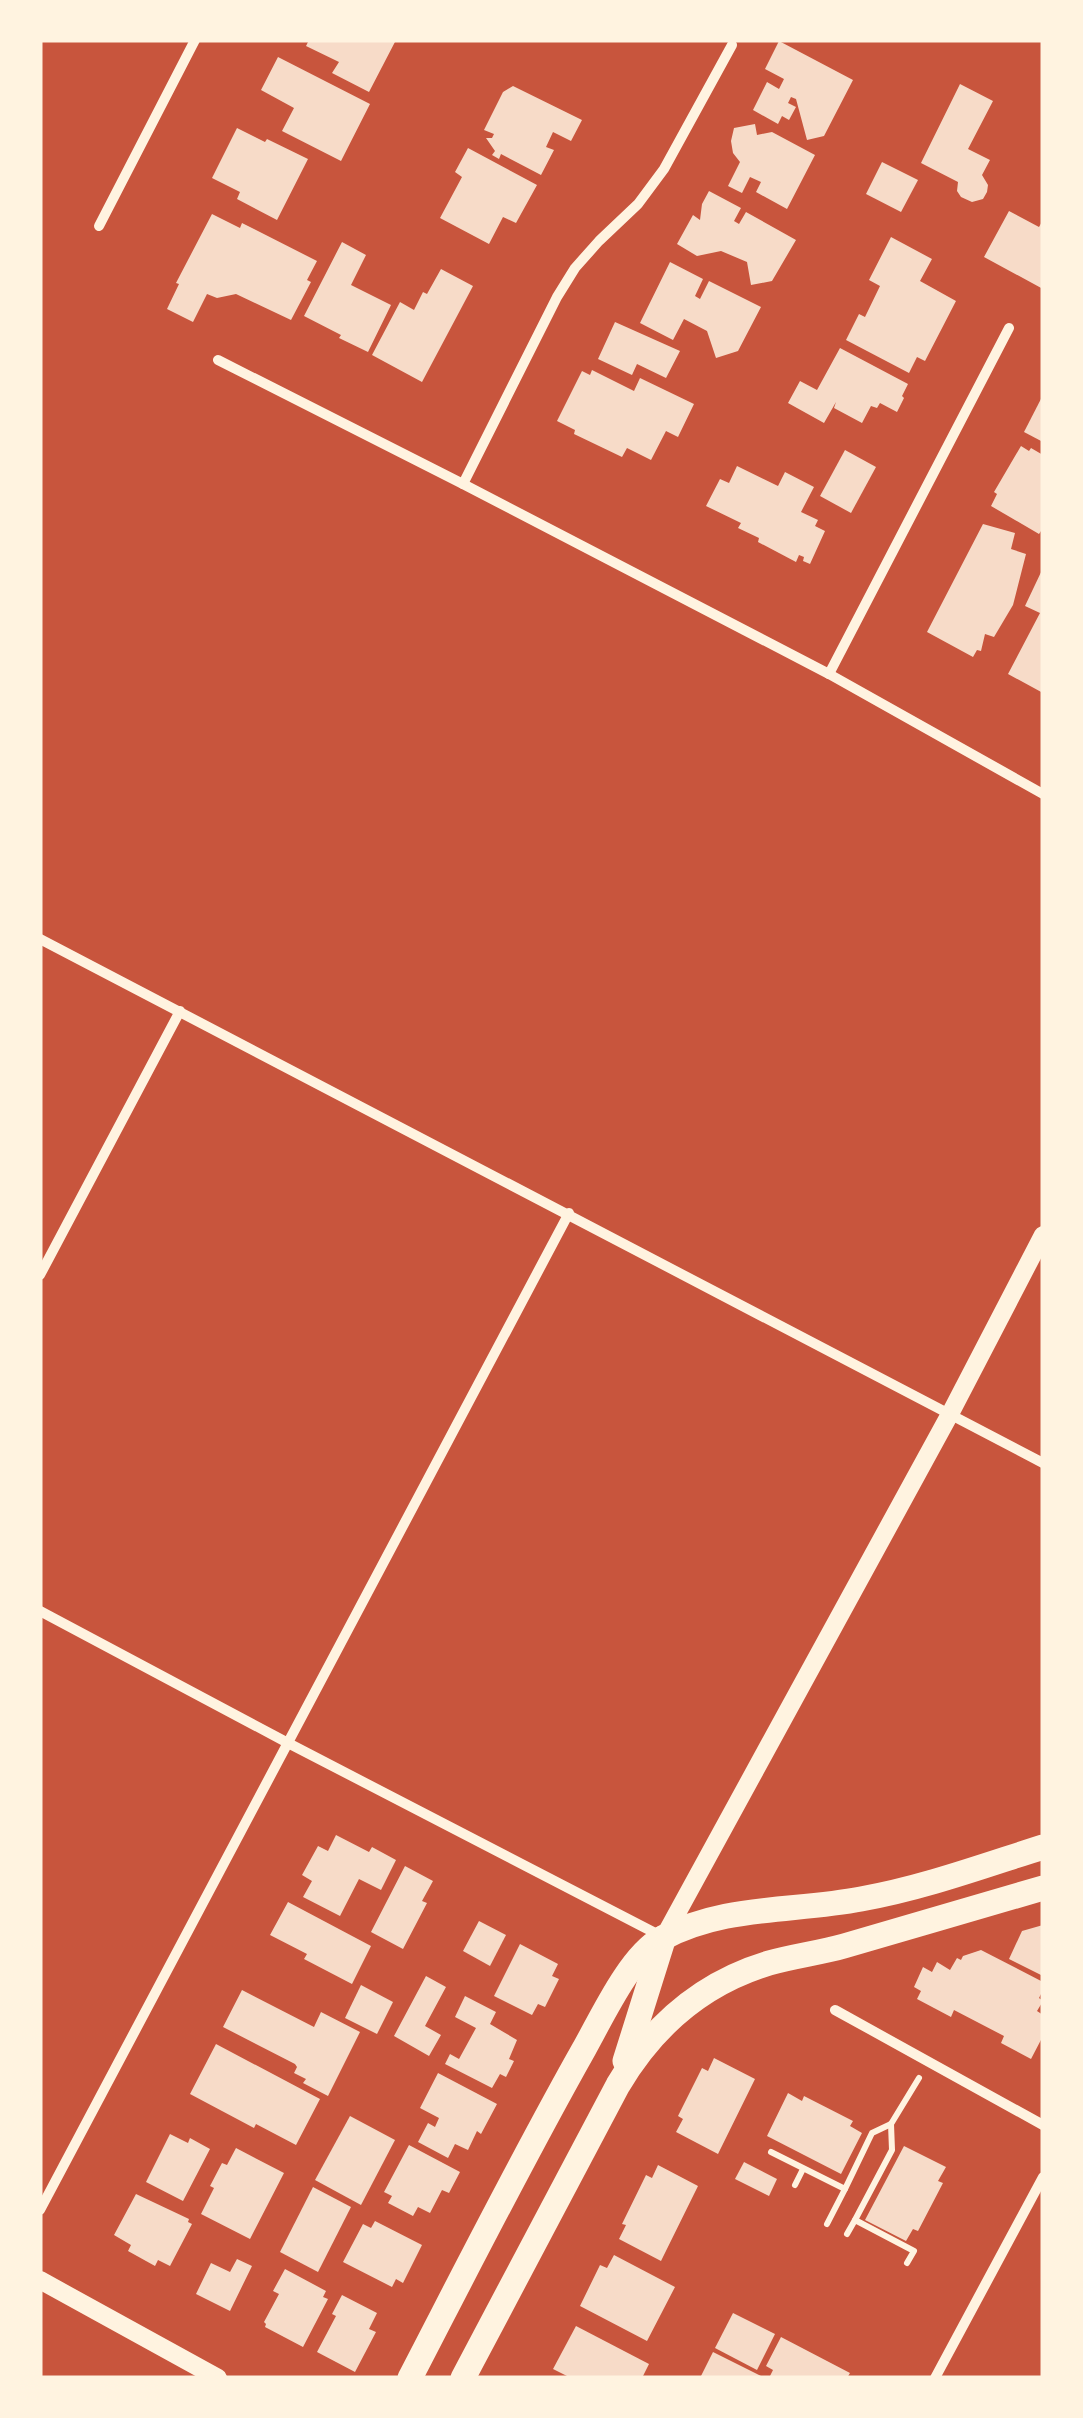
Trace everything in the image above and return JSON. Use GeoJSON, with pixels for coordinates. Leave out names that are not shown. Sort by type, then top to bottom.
{"type":"FeatureCollection","features":[{"type":"Feature","properties":{"kind":"main road"},"geometry":{"type":"LineString","coordinates":[[410,2378],[556,2099],[636,1960],[646,1950],[664,1937],[703,1922],[882,1895],[1043,1847]]}},
{"type":"Feature","properties":{"kind":"main road"},"geometry":{"type":"LineString","coordinates":[[463,2378],[635,2056],[689,2001],[751,1969],[1043,1888]]}},
{"type":"Feature","properties":{"kind":"main road"},"geometry":{"type":"LineString","coordinates":[[618,2085],[664,1937]]}},
{"type":"Feature","properties":{"kind":"street"},"geometry":{"type":"LineString","coordinates":[[99,226],[195,40]]}},
{"type":"Feature","properties":{"kind":"street"},"geometry":{"type":"LineString","coordinates":[[463,484],[557,297],[575,268],[638,204],[664,169],[732,45]]}},
{"type":"Feature","properties":{"kind":"street"},"geometry":{"type":"LineString","coordinates":[[830,674],[1009,328]]}},
{"type":"Feature","properties":{"kind":"street"},"geometry":{"type":"LineString","coordinates":[[218,360],[830,674],[1043,794]]}},
{"type":"Feature","properties":{"kind":"street"},"geometry":{"type":"LineString","coordinates":[[40,939],[1043,1463]]}},
{"type":"Feature","properties":{"kind":"street"},"geometry":{"type":"LineString","coordinates":[[40,1275],[180,1011]]}},
{"type":"Feature","properties":{"kind":"street"},"geometry":{"type":"LineString","coordinates":[[40,2210],[569,1214]]}},
{"type":"Feature","properties":{"kind":"street"},"geometry":{"type":"LineString","coordinates":[[40,1611],[664,1937],[950,1414],[1043,1235]]}},
{"type":"Feature","properties":{"kind":"street"},"geometry":{"type":"LineString","coordinates":[[835,2010],[1043,2125]]}},
{"type":"Feature","properties":{"kind":"street"},"geometry":{"type":"LineString","coordinates":[[935,2378],[1043,2176]]}},
{"type":"Feature","properties":{"kind":"street"},"geometry":{"type":"LineString","coordinates":[[40,2280],[218,2378]]}},
{"type":"Feature","properties":{"kind":"path"},"geometry":{"type":"LineString","coordinates":[[828,2224],[872,2133],[891,2124],[920,2077]]}},
{"type":"Feature","properties":{"kind":"path"},"geometry":{"type":"LineString","coordinates":[[847,2234],[892,2150],[891,2124]]}},
{"type":"Feature","properties":{"kind":"path"},"geometry":{"type":"LineString","coordinates":[[770,2152],[844,2189]]}},
{"type":"Feature","properties":{"kind":"path"},"geometry":{"type":"LineString","coordinates":[[795,2185],[803,2168]]}},
{"type":"Feature","properties":{"kind":"path"},"geometry":{"type":"LineString","coordinates":[[855,2220],[914,2251],[907,2263]]}},
{"type":"Feature","properties":{"kind":"building"},"geometry":{"type":"Polygon","coordinates":[[[309,40],[396,40],[369,92],[332,73],[339,62],[306,46],[309,40]]]}},
{"type":"Feature","properties":{"kind":"building"},"geometry":{"type":"Polygon","coordinates":[[[779,41],[853,80],[824,136],[807,140],[796,99],[791,97],[788,103],[796,107],[789,120],[782,116],[778,124],[753,110],[767,82],[779,89],[784,79],[765,69],[779,41]]]}},
{"type":"Feature","properties":{"kind":"building"},"geometry":{"type":"Polygon","coordinates":[[[278,57],[370,104],[341,161],[282,131],[294,108],[261,90],[278,57]]]}},
{"type":"Feature","properties":{"kind":"building"},"geometry":{"type":"Polygon","coordinates":[[[960,84],[993,101],[968,149],[990,160],[982,175],[987,192],[983,199],[972,202],[961,197],[958,182],[921,163],[960,84]]]}},
{"type":"Feature","properties":{"kind":"building"},"geometry":{"type":"Polygon","coordinates":[[[513,86],[582,120],[571,141],[553,132],[546,147],[554,150],[541,175],[501,154],[499,159],[492,155],[495,151],[486,138],[494,134],[484,130],[503,92],[513,86]]]}},
{"type":"Feature","properties":{"kind":"building"},"geometry":{"type":"Polygon","coordinates":[[[755,124],[757,135],[772,132],[815,155],[787,209],[756,192],[761,182],[750,177],[742,193],[728,186],[740,162],[733,153],[734,128],[755,124]]]}},
{"type":"Feature","properties":{"kind":"building"},"geometry":{"type":"Polygon","coordinates":[[[237,128],[308,159],[277,220],[237,199],[240,192],[212,178],[237,128]]]}},
{"type":"Feature","properties":{"kind":"building"},"geometry":{"type":"Polygon","coordinates":[[[468,148],[537,185],[516,223],[503,217],[489,244],[440,218],[462,177],[455,172],[468,148]]]}},
{"type":"Feature","properties":{"kind":"building"},"geometry":{"type":"Polygon","coordinates":[[[882,162],[918,180],[901,212],[866,194],[882,162]]]}},
{"type":"Feature","properties":{"kind":"building"},"geometry":{"type":"Polygon","coordinates":[[[709,191],[741,208],[734,221],[739,224],[746,212],[796,240],[772,281],[751,285],[747,262],[721,251],[697,256],[677,244],[693,215],[700,220],[709,191]]]}},
{"type":"Feature","properties":{"kind":"building"},"geometry":{"type":"Polygon","coordinates":[[[1009,211],[1039,227],[1043,220],[1043,289],[984,257],[1009,211]]]}},
{"type":"Feature","properties":{"kind":"building"},"geometry":{"type":"Polygon","coordinates":[[[212,214],[240,228],[242,223],[317,261],[291,320],[236,294],[217,298],[207,294],[193,322],[167,309],[212,214]]]}},
{"type":"Feature","properties":{"kind":"building"},"geometry":{"type":"Polygon","coordinates":[[[891,237],[932,259],[920,281],[956,301],[925,361],[917,357],[909,373],[846,340],[859,314],[865,317],[880,286],[869,280],[891,237]]]}},
{"type":"Feature","properties":{"kind":"building"},"geometry":{"type":"Polygon","coordinates":[[[342,242],[366,255],[351,285],[391,305],[368,352],[304,316],[342,242]]]}},
{"type":"Feature","properties":{"kind":"building"},"geometry":{"type":"Polygon","coordinates":[[[670,262],[703,279],[695,296],[700,299],[709,281],[761,307],[738,351],[716,358],[707,331],[684,319],[673,340],[640,323],[670,262]]]}},
{"type":"Feature","properties":{"kind":"building"},"geometry":{"type":"Polygon","coordinates":[[[441,269],[473,286],[422,382],[372,355],[400,302],[414,310],[441,269]]]}},
{"type":"Feature","properties":{"kind":"building"},"geometry":{"type":"Polygon","coordinates":[[[615,322],[680,351],[666,378],[637,364],[632,375],[598,359],[615,322]]]}},
{"type":"Feature","properties":{"kind":"building"},"geometry":{"type":"Polygon","coordinates":[[[840,348],[908,384],[897,412],[880,403],[877,408],[871,406],[862,423],[834,408],[836,402],[824,423],[788,403],[800,381],[817,390],[840,348]]]}},
{"type":"Feature","properties":{"kind":"building"},"geometry":{"type":"Polygon","coordinates":[[[592,370],[634,391],[640,378],[694,404],[678,437],[666,431],[651,460],[627,448],[622,457],[574,434],[575,430],[557,421],[582,371],[590,375],[592,370]]]}},
{"type":"Feature","properties":{"kind":"building"},"geometry":{"type":"Polygon","coordinates":[[[1043,395],[1043,442],[1024,432],[1043,395]]]}},
{"type":"Feature","properties":{"kind":"building"},"geometry":{"type":"Polygon","coordinates":[[[1021,446],[1043,455],[1043,528],[1039,534],[991,506],[997,494],[994,492],[1021,446]]]}},
{"type":"Feature","properties":{"kind":"building"},"geometry":{"type":"Polygon","coordinates":[[[845,450],[876,467],[851,513],[820,496],[845,450]]]}},
{"type":"Feature","properties":{"kind":"building"},"geometry":{"type":"Polygon","coordinates":[[[737,466],[778,486],[785,472],[814,487],[801,512],[818,520],[815,526],[825,531],[810,564],[803,561],[804,557],[799,555],[796,562],[758,542],[759,538],[738,528],[741,523],[706,506],[720,479],[729,483],[737,466]]]}},
{"type":"Feature","properties":{"kind":"building"},"geometry":{"type":"Polygon","coordinates":[[[983,524],[1015,533],[1011,549],[1026,554],[1013,605],[994,637],[985,634],[981,651],[977,650],[973,657],[927,632],[983,524]]]}},
{"type":"Feature","properties":{"kind":"building"},"geometry":{"type":"Polygon","coordinates":[[[1043,568],[1043,693],[1008,674],[1040,613],[1025,606],[1043,568]]]}},
{"type":"Feature","properties":{"kind":"building"},"geometry":{"type":"Polygon","coordinates":[[[336,1835],[396,1860],[381,1890],[359,1879],[340,1916],[303,1897],[312,1881],[302,1875],[318,1846],[328,1851],[336,1835]]]}},
{"type":"Feature","properties":{"kind":"building"},"geometry":{"type":"Polygon","coordinates":[[[405,1866],[433,1881],[422,1901],[427,1903],[403,1949],[371,1932],[405,1866]]]}},
{"type":"Feature","properties":{"kind":"building"},"geometry":{"type":"Polygon","coordinates":[[[288,1902],[371,1946],[352,1984],[304,1959],[307,1954],[270,1935],[288,1902]]]}},
{"type":"Feature","properties":{"kind":"building"},"geometry":{"type":"Polygon","coordinates":[[[479,1921],[506,1935],[490,1966],[463,1951],[479,1921]]]}},
{"type":"Feature","properties":{"kind":"building"},"geometry":{"type":"Polygon","coordinates":[[[1043,1925],[1043,1976],[1009,1959],[1022,1931],[1043,1925]]]}},
{"type":"Feature","properties":{"kind":"building"},"geometry":{"type":"Polygon","coordinates":[[[520,1944],[558,1964],[552,1976],[559,1979],[545,2007],[538,2004],[532,2015],[494,1996],[520,1944]]]}},
{"type":"Feature","properties":{"kind":"building"},"geometry":{"type":"Polygon","coordinates":[[[981,1950],[1043,1982],[1039,1998],[1043,2001],[1037,2011],[1043,2015],[1043,2036],[1031,2059],[1001,2043],[1004,2036],[954,2010],[951,2017],[917,1999],[921,1991],[914,1987],[923,1967],[932,1972],[937,1962],[950,1970],[957,1958],[961,1960],[981,1950]]]}},
{"type":"Feature","properties":{"kind":"building"},"geometry":{"type":"Polygon","coordinates":[[[426,1976],[446,1987],[425,2026],[441,2035],[429,2056],[394,2036],[426,1976]]]}},
{"type":"Feature","properties":{"kind":"building"},"geometry":{"type":"Polygon","coordinates":[[[361,1985],[393,2002],[377,2034],[345,2018],[361,1985]]]}},
{"type":"Feature","properties":{"kind":"building"},"geometry":{"type":"Polygon","coordinates":[[[242,1990],[314,2027],[321,2012],[360,2032],[328,2096],[303,2083],[306,2079],[294,2073],[295,2064],[223,2027],[242,1990]]]}},
{"type":"Feature","properties":{"kind":"building"},"geometry":{"type":"Polygon","coordinates":[[[465,1996],[496,2012],[490,2024],[517,2040],[509,2059],[514,2061],[506,2077],[500,2074],[492,2088],[445,2064],[450,2054],[459,2059],[476,2028],[455,2017],[465,1996]]]}},
{"type":"Feature","properties":{"kind":"building"},"geometry":{"type":"Polygon","coordinates":[[[216,2044],[320,2099],[296,2145],[190,2094],[216,2044]]]}},
{"type":"Feature","properties":{"kind":"building"},"geometry":{"type":"Polygon","coordinates":[[[714,2058],[755,2079],[718,2154],[676,2132],[683,2119],[678,2116],[702,2068],[708,2071],[714,2058]]]}},
{"type":"Feature","properties":{"kind":"building"},"geometry":{"type":"Polygon","coordinates":[[[438,2073],[497,2104],[468,2150],[455,2144],[448,2158],[418,2142],[428,2123],[435,2127],[439,2118],[420,2108],[438,2073]]]}},
{"type":"Feature","properties":{"kind":"building"},"geometry":{"type":"Polygon","coordinates":[[[788,2093],[802,2101],[804,2096],[853,2121],[850,2126],[862,2133],[841,2174],[767,2136],[788,2093]]]}},
{"type":"Feature","properties":{"kind":"building"},"geometry":{"type":"Polygon","coordinates":[[[350,2116],[395,2140],[361,2205],[315,2180],[350,2116]]]}},
{"type":"Feature","properties":{"kind":"building"},"geometry":{"type":"Polygon","coordinates":[[[170,2134],[188,2143],[190,2138],[210,2149],[183,2201],[146,2182],[170,2134]]]}},
{"type":"Feature","properties":{"kind":"building"},"geometry":{"type":"Polygon","coordinates":[[[409,2145],[460,2172],[449,2193],[442,2190],[430,2213],[418,2207],[413,2216],[388,2203],[392,2196],[384,2192],[409,2145]]]}},
{"type":"Feature","properties":{"kind":"building"},"geometry":{"type":"Polygon","coordinates":[[[904,2146],[946,2167],[938,2181],[943,2183],[918,2231],[913,2229],[906,2241],[865,2220],[904,2146]]]}},
{"type":"Feature","properties":{"kind":"building"},"geometry":{"type":"Polygon","coordinates":[[[236,2148],[284,2173],[250,2239],[201,2214],[222,2163],[227,2165],[236,2148]]]}},
{"type":"Feature","properties":{"kind":"building"},"geometry":{"type":"Polygon","coordinates":[[[744,2162],[777,2179],[769,2196],[735,2179],[744,2162]]]}},
{"type":"Feature","properties":{"kind":"building"},"geometry":{"type":"Polygon","coordinates":[[[658,2165],[698,2186],[661,2261],[619,2239],[626,2225],[622,2224],[646,2175],[652,2178],[658,2165]]]}},
{"type":"Feature","properties":{"kind":"building"},"geometry":{"type":"Polygon","coordinates":[[[313,2187],[351,2207],[318,2272],[280,2252],[313,2187]]]}},
{"type":"Feature","properties":{"kind":"building"},"geometry":{"type":"Polygon","coordinates":[[[136,2194],[192,2224],[170,2266],[158,2260],[155,2266],[128,2251],[131,2245],[114,2235],[136,2194]]]}},
{"type":"Feature","properties":{"kind":"building"},"geometry":{"type":"Polygon","coordinates":[[[375,2221],[422,2245],[403,2283],[396,2279],[392,2287],[343,2262],[363,2224],[371,2228],[375,2221]]]}},
{"type":"Feature","properties":{"kind":"building"},"geometry":{"type":"Polygon","coordinates":[[[614,2255],[675,2287],[647,2341],[580,2306],[600,2265],[607,2268],[614,2255]]]}},
{"type":"Feature","properties":{"kind":"building"},"geometry":{"type":"Polygon","coordinates":[[[237,2259],[252,2266],[230,2311],[196,2294],[211,2263],[230,2272],[237,2259]]]}},
{"type":"Feature","properties":{"kind":"building"},"geometry":{"type":"Polygon","coordinates":[[[285,2269],[326,2291],[323,2297],[328,2299],[303,2347],[265,2327],[279,2294],[273,2291],[285,2269]]]}},
{"type":"Feature","properties":{"kind":"building"},"geometry":{"type":"Polygon","coordinates":[[[342,2295],[377,2313],[369,2329],[376,2332],[355,2372],[317,2352],[342,2295]]]}},
{"type":"Feature","properties":{"kind":"building"},"geometry":{"type":"Polygon","coordinates":[[[733,2313],[775,2334],[757,2370],[715,2348],[733,2313]]]}},
{"type":"Feature","properties":{"kind":"building"},"geometry":{"type":"Polygon","coordinates":[[[576,2326],[649,2364],[642,2378],[571,2378],[553,2369],[576,2326]]]}},
{"type":"Feature","properties":{"kind":"building"},"geometry":{"type":"Polygon","coordinates":[[[781,2337],[850,2373],[847,2378],[769,2378],[773,2370],[766,2366],[781,2337]]]}},
{"type":"Feature","properties":{"kind":"building"},"geometry":{"type":"Polygon","coordinates":[[[713,2352],[765,2378],[700,2378],[713,2352]]]}}]}
